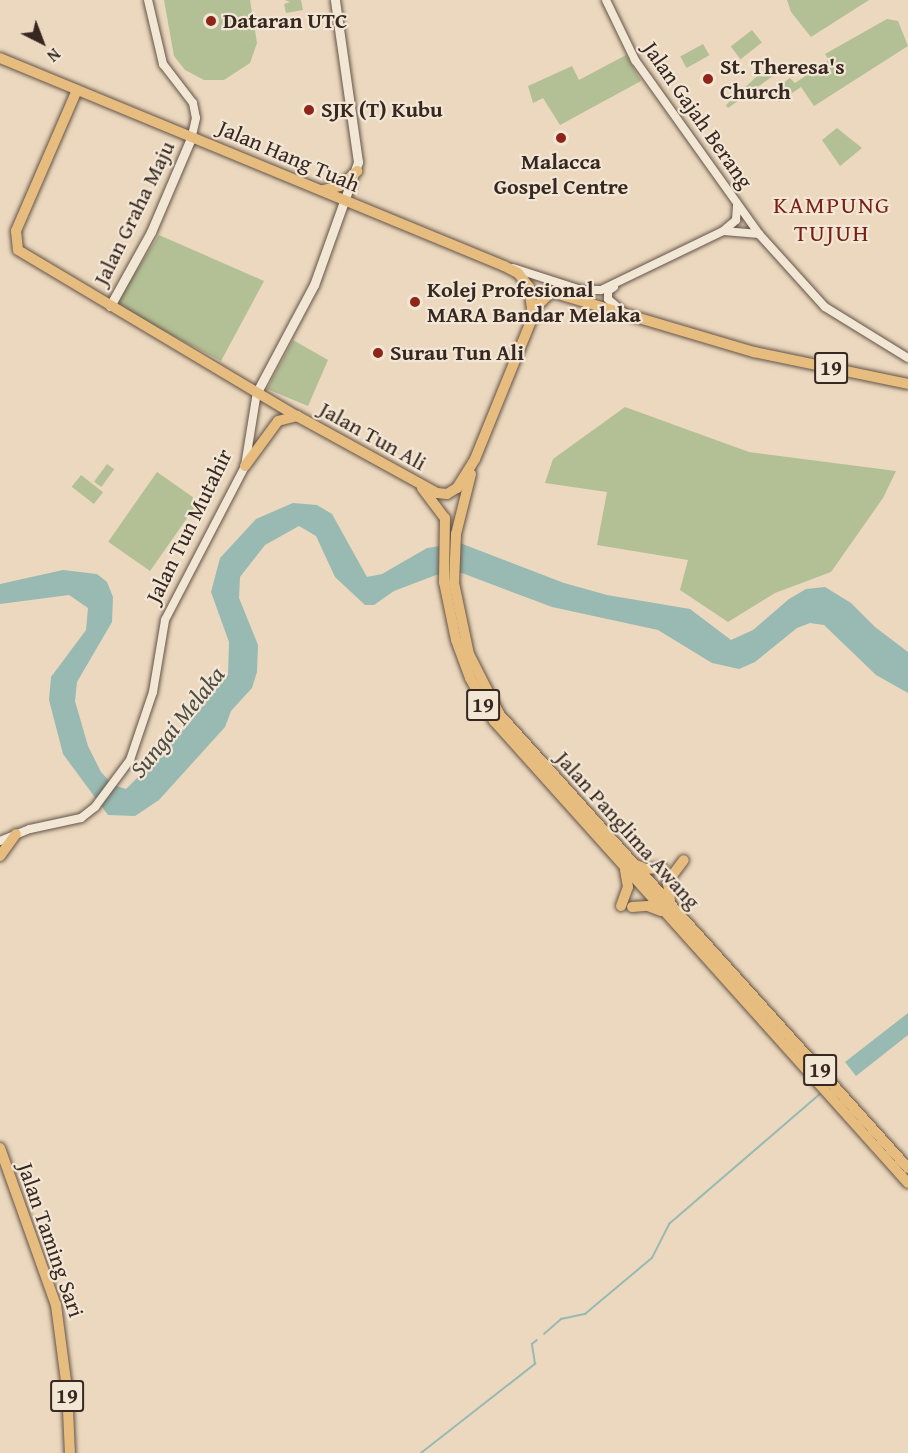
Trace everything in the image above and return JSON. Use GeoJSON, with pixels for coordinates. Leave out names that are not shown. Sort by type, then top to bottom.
{"type":"FeatureCollection","features":[{"type":"Feature","properties":{"kind":"main road","name":"Jalan Tun Mutahir"},"geometry":{"type":"LineString","coordinates":[[257,392],[311,292],[357,171],[359,149],[335,0]]}},
{"type":"Feature","properties":{"kind":"main road","name":"Jalan Hang Tuah"},"geometry":{"type":"LineString","coordinates":[[0,58],[504,266],[518,273],[529,287],[533,317]]}},
{"type":"Feature","properties":{"kind":"main road","name":"Jalan Tun Ali"},"geometry":{"type":"LineString","coordinates":[[77,90],[15,240],[18,250],[27,259],[420,486],[443,494],[452,492],[475,459],[533,317]]}},
{"type":"Feature","properties":{"kind":"main road","name":"Jalan Graha Maju"},"geometry":{"type":"LineString","coordinates":[[110,306],[151,232],[192,136]]}},
{"type":"Feature","properties":{"kind":"main road"},"geometry":{"type":"LineString","coordinates":[[322,190],[340,186],[357,171]]}},
{"type":"Feature","properties":{"kind":"main road","name":"19"},"geometry":{"type":"LineString","coordinates":[[533,317],[543,296],[551,292],[754,352],[908,384]]}},
{"type":"Feature","properties":{"kind":"main road"},"geometry":{"type":"LineString","coordinates":[[245,466],[278,421],[297,416]]}},
{"type":"Feature","properties":{"kind":"main road","name":"Jalan Panglima Awang"},"geometry":{"type":"LineString","coordinates":[[475,459],[451,535],[449,582],[469,654],[500,715],[627,865],[908,1168]]}},
{"type":"Feature","properties":{"kind":"main road","name":"Jalan Panglima Awang"},"geometry":{"type":"LineString","coordinates":[[420,486],[443,513],[451,535]]}},
{"type":"Feature","properties":{"kind":"main road"},"geometry":{"type":"LineString","coordinates":[[0,856],[16,834]]}},
{"type":"Feature","properties":{"kind":"main road"},"geometry":{"type":"LineString","coordinates":[[662,868],[646,869],[627,865],[626,907],[648,906],[670,911],[667,885],[684,860]]}},
{"type":"Feature","properties":{"kind":"main road","name":"Jalan Panglima Awang"},"geometry":{"type":"LineString","coordinates":[[670,911],[908,1183]]}},
{"type":"Feature","properties":{"kind":"main road","name":"Jalan Taming Sari"},"geometry":{"type":"LineString","coordinates":[[0,1148],[56,1305],[67,1388],[70,1453]]}},
{"type":"Feature","properties":{"kind":"street"},"geometry":{"type":"LineString","coordinates":[[148,0],[163,64],[194,108],[192,136]]}},
{"type":"Feature","properties":{"kind":"street","name":"Jalan Gajah Berang"},"geometry":{"type":"LineString","coordinates":[[606,0],[635,60],[735,197],[759,234],[825,307],[908,358]]}},
{"type":"Feature","properties":{"kind":"street"},"geometry":{"type":"LineString","coordinates":[[504,266],[581,290],[602,291],[723,231],[736,220],[735,197]]}},
{"type":"Feature","properties":{"kind":"street"},"geometry":{"type":"LineString","coordinates":[[723,231],[759,234]]}},
{"type":"Feature","properties":{"kind":"street"},"geometry":{"type":"LineString","coordinates":[[616,285],[607,295],[624,313]]}},
{"type":"Feature","properties":{"kind":"street","name":"Jalan Tun Mutahir"},"geometry":{"type":"LineString","coordinates":[[0,841],[16,834],[72,821],[95,807],[130,760],[146,718],[168,610],[245,466],[257,392]]}},
{"type":"Feature","properties":{"kind":"green space","name":"Dataran UTC"},"geometry":{"type":"Polygon","coordinates":[[[164,0],[250,0],[257,43],[250,63],[224,80],[204,80],[185,70],[174,56],[164,0]]]}},
{"type":"Feature","properties":{"kind":"green space"},"geometry":{"type":"Polygon","coordinates":[[[285,0],[301,0],[303,10],[286,13],[284,4],[290,2],[285,0]]]}},
{"type":"Feature","properties":{"kind":"green space"},"geometry":{"type":"Polygon","coordinates":[[[787,0],[869,0],[811,37],[791,12],[787,0]]]}},
{"type":"Feature","properties":{"kind":"green space"},"geometry":{"type":"Polygon","coordinates":[[[887,19],[898,21],[908,46],[814,106],[801,87],[779,102],[771,92],[790,78],[795,83],[829,60],[825,54],[887,19]]]}},
{"type":"Feature","properties":{"kind":"green space"},"geometry":{"type":"Polygon","coordinates":[[[752,30],[762,43],[741,59],[731,47],[752,30]]]}},
{"type":"Feature","properties":{"kind":"green space"},"geometry":{"type":"Polygon","coordinates":[[[703,44],[709,55],[687,68],[680,57],[703,44]]]}},
{"type":"Feature","properties":{"kind":"green space"},"geometry":{"type":"Polygon","coordinates":[[[626,55],[641,81],[560,125],[543,98],[533,103],[528,86],[572,66],[579,80],[626,55]]]}},
{"type":"Feature","properties":{"kind":"green space"},"geometry":{"type":"Polygon","coordinates":[[[766,68],[773,76],[728,108],[726,105],[766,68]]]}},
{"type":"Feature","properties":{"kind":"green space"},"geometry":{"type":"Polygon","coordinates":[[[837,128],[862,148],[840,166],[822,140],[837,128]]]}},
{"type":"Feature","properties":{"kind":"green space"},"geometry":{"type":"Polygon","coordinates":[[[159,235],[264,281],[221,361],[115,305],[159,235]]]}},
{"type":"Feature","properties":{"kind":"green space"},"geometry":{"type":"Polygon","coordinates":[[[293,340],[328,360],[308,406],[267,389],[293,340]]]}},
{"type":"Feature","properties":{"kind":"green space"},"geometry":{"type":"Polygon","coordinates":[[[625,407],[749,452],[896,471],[883,498],[831,572],[775,593],[728,622],[680,590],[688,560],[597,545],[607,492],[545,483],[553,459],[625,407]]]}},
{"type":"Feature","properties":{"kind":"green space"},"geometry":{"type":"Polygon","coordinates":[[[107,464],[114,469],[101,487],[94,482],[107,464]]]}},
{"type":"Feature","properties":{"kind":"green space"},"geometry":{"type":"Polygon","coordinates":[[[157,472],[199,501],[150,571],[108,542],[157,472]]]}},
{"type":"Feature","properties":{"kind":"green space"},"geometry":{"type":"Polygon","coordinates":[[[81,475],[103,492],[94,504],[72,487],[81,475]]]}},
{"type":"Feature","properties":{"kind":"water"},"geometry":{"type":"Polygon","coordinates":[[[293,503],[317,505],[332,514],[367,577],[382,574],[427,548],[460,543],[564,583],[607,595],[690,609],[731,640],[753,630],[789,599],[806,589],[825,587],[851,603],[875,627],[908,652],[908,693],[876,675],[824,625],[810,623],[797,628],[755,662],[739,669],[712,663],[658,630],[552,607],[462,573],[436,575],[394,591],[374,605],[365,605],[335,577],[316,536],[299,526],[265,545],[240,577],[239,598],[258,645],[257,672],[252,688],[231,711],[225,727],[159,800],[135,816],[108,815],[63,754],[49,700],[51,677],[86,630],[88,608],[69,595],[0,604],[0,584],[63,570],[97,574],[107,582],[113,597],[112,622],[77,682],[75,701],[88,746],[101,772],[113,785],[126,789],[174,741],[228,675],[229,642],[211,592],[220,558],[256,519],[293,503]]]}},
{"type":"Feature","properties":{"kind":"water"},"geometry":{"type":"Polygon","coordinates":[[[908,1013],[908,1035],[856,1076],[845,1062],[908,1013]]]}},
{"type":"Feature","properties":{"kind":"waterway"},"geometry":{"type":"LineString","coordinates":[[544,1334],[561,1319],[585,1314],[652,1258],[669,1224],[820,1094]]}},
{"type":"Feature","properties":{"kind":"waterway"},"geometry":{"type":"LineString","coordinates":[[421,1453],[535,1364],[532,1344],[537,1340]]}},
{"type":"Feature","properties":{"kind":"place","name":"Dataran UTC"},"geometry":{"type":"Point","coordinates":[211,21]}},
{"type":"Feature","properties":{"kind":"place","name":"St. Theresa's Church"},"geometry":{"type":"Point","coordinates":[708,79]}},
{"type":"Feature","properties":{"kind":"place","name":"SJK (T) Kubu"},"geometry":{"type":"Point","coordinates":[309,110]}},
{"type":"Feature","properties":{"kind":"place","name":"Malacca Gospel Centre"},"geometry":{"type":"Point","coordinates":[561,138]}},
{"type":"Feature","properties":{"kind":"place","name":"Kolej Profesional MARA Bandar Melaka"},"geometry":{"type":"Point","coordinates":[415,302]}},
{"type":"Feature","properties":{"kind":"place","name":"Surau Tun Ali"},"geometry":{"type":"Point","coordinates":[378,353]}},
{"type":"Feature","properties":{"kind":"district","name":"KAMPUNG TUJUH"},"geometry":{"type":"Point","coordinates":[832,219]}},
{"type":"Feature","properties":{"kind":"water label","name":"Sungai Melaka"},"geometry":{"type":"Point","coordinates":[177,722]}}]}
